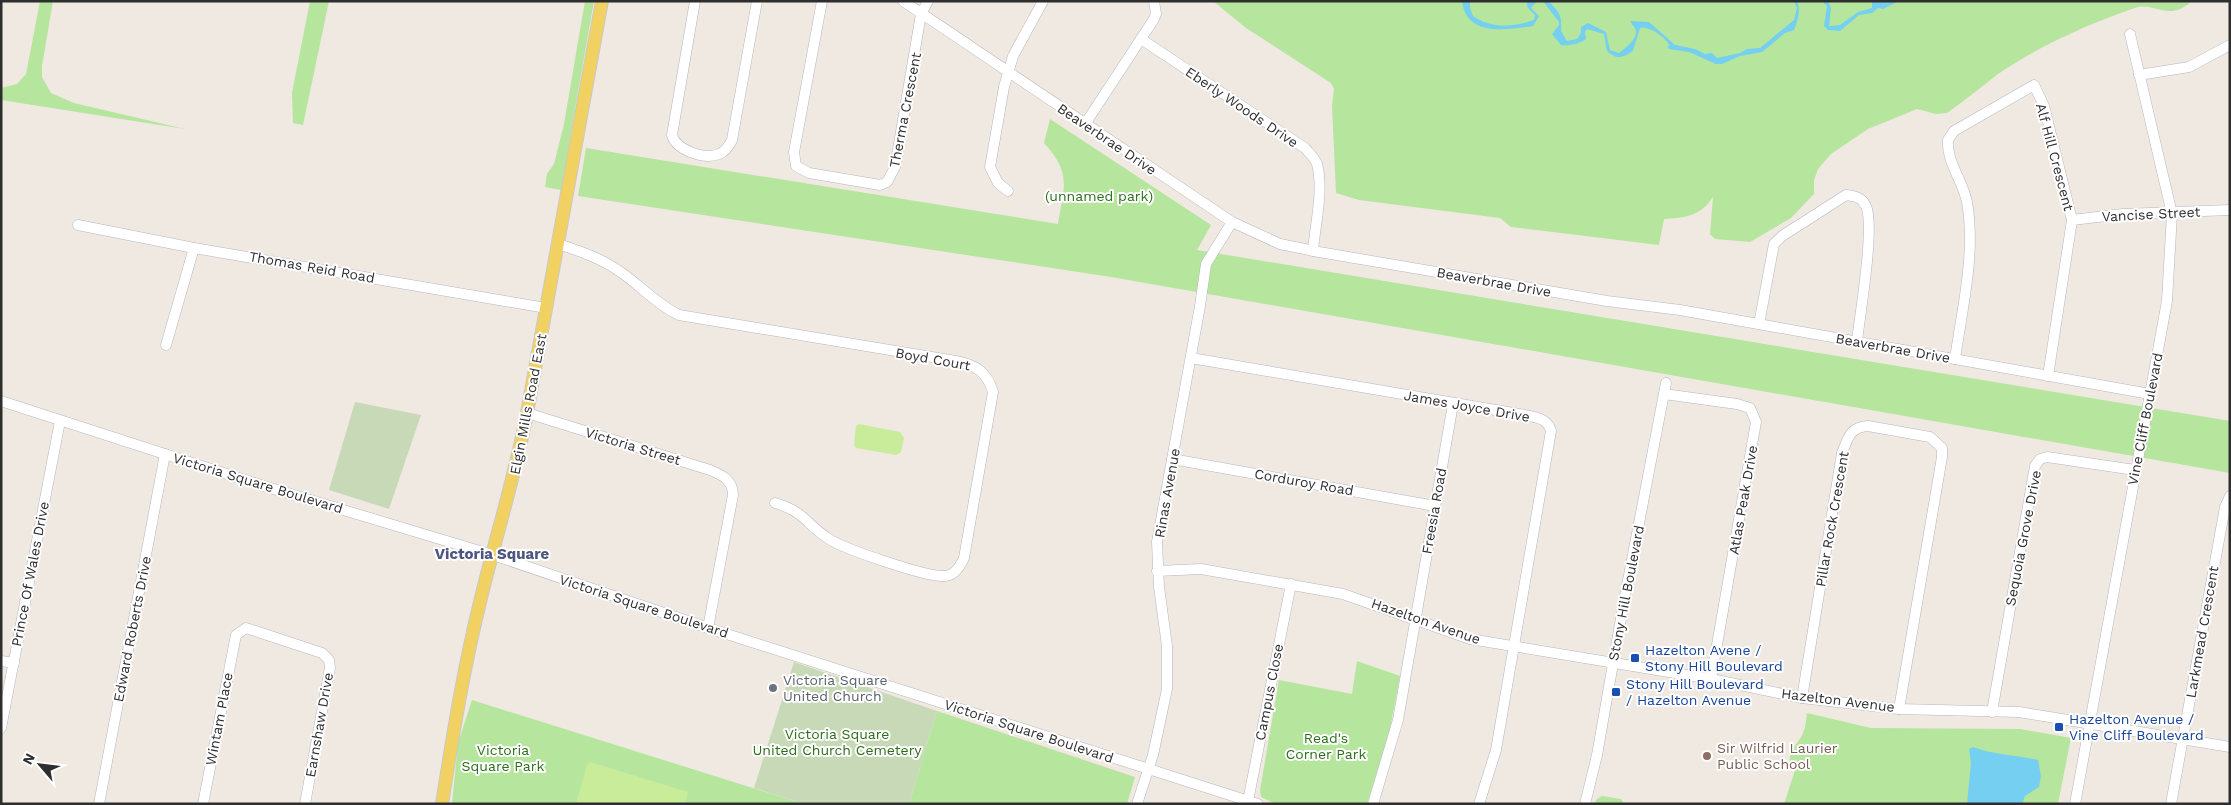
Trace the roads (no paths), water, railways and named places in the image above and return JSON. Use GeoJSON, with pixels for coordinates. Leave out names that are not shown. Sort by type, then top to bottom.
{"type":"FeatureCollection","features":[{"type":"Feature","properties":{"kind":"main road","name":"Elgin Mills Road East"},"geometry":{"type":"LineString","coordinates":[[442,804],[459,696],[492,555],[513,480],[527,413],[602,1]]}},
{"type":"Feature","properties":{"kind":"street"},"geometry":{"type":"LineString","coordinates":[[695,1],[672,135],[674,141],[683,150],[711,156],[724,151],[732,140],[757,1]]}},
{"type":"Feature","properties":{"kind":"street","name":"Therma Crescent"},"geometry":{"type":"LineString","coordinates":[[822,1],[794,160],[796,166],[808,173],[871,184],[880,185],[887,182],[895,167],[921,14]]}},
{"type":"Feature","properties":{"kind":"street","name":"Beaverbrae Drive"},"geometry":{"type":"LineString","coordinates":[[903,1],[1232,222],[1280,244],[1759,324],[2150,394]]}},
{"type":"Feature","properties":{"kind":"street"},"geometry":{"type":"LineString","coordinates":[[921,14],[928,1]]}},
{"type":"Feature","properties":{"kind":"street"},"geometry":{"type":"LineString","coordinates":[[1008,191],[998,183],[990,167],[1007,72],[1021,39],[1043,1]]}},
{"type":"Feature","properties":{"kind":"street"},"geometry":{"type":"LineString","coordinates":[[1085,124],[1156,14],[1154,1]]}},
{"type":"Feature","properties":{"kind":"street","name":"Vine Cliff Boulevard"},"geometry":{"type":"LineString","coordinates":[[2075,804],[2167,301],[2172,214],[2130,34]]}},
{"type":"Feature","properties":{"kind":"street","name":"Eberly Woods Drive"},"geometry":{"type":"LineString","coordinates":[[1140,39],[1305,148],[1311,155],[1316,162],[1318,176],[1313,251]]}},
{"type":"Feature","properties":{"kind":"street"},"geometry":{"type":"LineString","coordinates":[[2139,75],[2189,67],[2230,45]]}},
{"type":"Feature","properties":{"kind":"street","name":"Alf Hill Crescent"},"geometry":{"type":"LineString","coordinates":[[1955,359],[1969,251],[1969,224],[1967,200],[1947,145],[1950,135],[2034,84],[2044,106],[2072,220],[2048,376]]}},
{"type":"Feature","properties":{"kind":"street"},"geometry":{"type":"LineString","coordinates":[[1759,324],[1774,244],[1782,236],[1846,195],[1858,197],[1866,205],[1869,232],[1857,342]]}},
{"type":"Feature","properties":{"kind":"street","name":"Vancise Street"},"geometry":{"type":"LineString","coordinates":[[2072,220],[2123,214],[2172,214],[2230,210]]}},
{"type":"Feature","properties":{"kind":"street","name":"Rinas Avenue"},"geometry":{"type":"LineString","coordinates":[[1136,804],[1148,770],[1163,711],[1168,667],[1157,571],[1158,535],[1191,358],[1203,273],[1210,256],[1232,222]]}},
{"type":"Feature","properties":{"kind":"street","name":"Thomas Reid Road"},"geometry":{"type":"LineString","coordinates":[[78,225],[194,248],[546,308]]}},
{"type":"Feature","properties":{"kind":"street","name":"Boyd Court"},"geometry":{"type":"LineString","coordinates":[[558,244],[580,252],[622,273],[663,307],[679,315],[956,361],[978,367],[990,381],[994,392],[964,558],[960,566],[950,574],[943,576],[913,569],[840,545],[828,538],[798,512],[775,503]]}},
{"type":"Feature","properties":{"kind":"street"},"geometry":{"type":"LineString","coordinates":[[166,345],[194,248]]}},
{"type":"Feature","properties":{"kind":"street","name":"James Joyce Drive"},"geometry":{"type":"LineString","coordinates":[[1191,358],[1543,420],[1549,423],[1551,431],[1514,646]]}},
{"type":"Feature","properties":{"kind":"street","name":"Stony Hill Boulevard"},"geometry":{"type":"LineString","coordinates":[[1585,804],[1598,754],[1613,662],[1666,383]]}},
{"type":"Feature","properties":{"kind":"street","name":"Atlas Peak Drive"},"geometry":{"type":"LineString","coordinates":[[1664,394],[1737,404],[1750,408],[1756,422],[1711,680]]}},
{"type":"Feature","properties":{"kind":"street","name":"Victoria Square Boulevard"},"geometry":{"type":"LineString","coordinates":[[1,401],[492,555],[708,628],[849,671],[1148,770],[1253,802]]}},
{"type":"Feature","properties":{"kind":"street","name":"Freesia Road"},"geometry":{"type":"LineString","coordinates":[[1373,804],[1396,732],[1453,404]]}},
{"type":"Feature","properties":{"kind":"street","name":"Victoria Street"},"geometry":{"type":"LineString","coordinates":[[527,413],[710,470],[726,477],[732,487],[733,495],[708,628]]}},
{"type":"Feature","properties":{"kind":"street","name":"Prince Of Wales Drive"},"geometry":{"type":"LineString","coordinates":[[1,728],[60,421]]}},
{"type":"Feature","properties":{"kind":"street","name":"Pillar Rock Crescent"},"geometry":{"type":"LineString","coordinates":[[1802,698],[1842,453],[1852,431],[1858,426],[1868,426],[1930,437],[1942,448],[1899,709]]}},
{"type":"Feature","properties":{"kind":"street","name":"Edward Roberts Drive"},"geometry":{"type":"LineString","coordinates":[[99,804],[165,454]]}},
{"type":"Feature","properties":{"kind":"street","name":"Sequoia Grove Drive"},"geometry":{"type":"LineString","coordinates":[[1992,712],[2035,466],[2040,459],[2047,456],[2135,470]]}},
{"type":"Feature","properties":{"kind":"street","name":"Corduroy Road"},"geometry":{"type":"LineString","coordinates":[[1172,459],[1435,506]]}},
{"type":"Feature","properties":{"kind":"street","name":"Larkmead Crescent"},"geometry":{"type":"LineString","coordinates":[[2171,804],[2225,508],[2230,496]]}},
{"type":"Feature","properties":{"kind":"street","name":"Hazelton Avenue"},"geometry":{"type":"LineString","coordinates":[[1157,571],[1201,569],[1348,595],[1470,639],[1613,662],[1802,698],[1899,709],[1946,708],[2019,712],[2089,722],[2230,747]]}},
{"type":"Feature","properties":{"kind":"street","name":"Campus Close"},"geometry":{"type":"LineString","coordinates":[[1253,802],[1291,584]]}},
{"type":"Feature","properties":{"kind":"street","name":"Earnshaw Drive"},"geometry":{"type":"LineString","coordinates":[[236,635],[246,628],[255,630],[322,652],[330,660],[305,804]]}},
{"type":"Feature","properties":{"kind":"street","name":"Wintam Place"},"geometry":{"type":"LineString","coordinates":[[202,804],[236,635]]}},
{"type":"Feature","properties":{"kind":"street"},"geometry":{"type":"LineString","coordinates":[[1479,804],[1496,750],[1514,646]]}},
{"type":"Feature","properties":{"kind":"street"},"geometry":{"type":"LineString","coordinates":[[1,661],[14,663]]}},
{"type":"Feature","properties":{"kind":"water"},"geometry":{"type":"Polygon","coordinates":[[[1462,1],[1470,1],[1473,16],[1495,25],[1519,24],[1534,20],[1535,15],[1528,8],[1526,1],[1537,1],[1531,8],[1539,16],[1533,26],[1512,29],[1489,29],[1471,21],[1465,13],[1462,1]]]}},
{"type":"Feature","properties":{"kind":"water"},"geometry":{"type":"Polygon","coordinates":[[[1543,1],[1548,1],[1558,11],[1561,31],[1567,41],[1577,39],[1581,33],[1581,27],[1588,23],[1606,32],[1610,50],[1619,53],[1634,39],[1636,32],[1630,21],[1649,22],[1675,45],[1695,49],[1705,54],[1712,53],[1717,58],[1740,53],[1747,49],[1760,48],[1794,20],[1797,8],[1794,1],[1797,1],[1799,12],[1794,30],[1785,33],[1762,52],[1740,56],[1722,64],[1716,64],[1689,52],[1669,49],[1667,46],[1670,46],[1661,36],[1653,30],[1644,28],[1640,28],[1633,51],[1623,56],[1617,57],[1607,51],[1604,34],[1587,29],[1585,32],[1586,39],[1583,41],[1561,45],[1552,34],[1559,25],[1559,22],[1543,1]]]}},
{"type":"Feature","properties":{"kind":"water"},"geometry":{"type":"Polygon","coordinates":[[[1822,1],[1828,1],[1831,8],[1829,26],[1840,25],[1858,12],[1872,8],[1872,1],[1899,1],[1883,9],[1878,8],[1872,13],[1859,15],[1840,31],[1828,30],[1824,26],[1827,6],[1822,1]]]}},
{"type":"Feature","properties":{"kind":"water"},"geometry":{"type":"Polygon","coordinates":[[[1973,747],[1989,752],[2038,760],[2041,776],[2039,787],[2025,796],[2022,804],[1967,804],[1971,763],[1969,749],[1973,747]]]}},
{"type":"Feature","properties":{"kind":"place","name":"Hazelton Avene / Stony Hill Boulevard"},"geometry":{"type":"Point","coordinates":[1635,658]}},
{"type":"Feature","properties":{"kind":"place","name":"Victoria Square United Church"},"geometry":{"type":"Point","coordinates":[773,688]}},
{"type":"Feature","properties":{"kind":"place","name":"Stony Hill Boulevard / Hazelton Avenue"},"geometry":{"type":"Point","coordinates":[1616,692]}},
{"type":"Feature","properties":{"kind":"place","name":"Hazelton Avenue / Vine Cliff Boulevard"},"geometry":{"type":"Point","coordinates":[2059,727]}},
{"type":"Feature","properties":{"kind":"place","name":"Sir Wilfrid Laurier Public School"},"geometry":{"type":"Point","coordinates":[1707,756]}},
{"type":"Feature","properties":{"kind":"district","name":"Victoria Square"},"geometry":{"type":"Point","coordinates":[492,554]}},
{"type":"Feature","properties":{"kind":"park label","name":"(unnamed park)"},"geometry":{"type":"Point","coordinates":[1099,196]}},
{"type":"Feature","properties":{"kind":"park label","name":"Victoria Square United Church Cemetery"},"geometry":{"type":"Point","coordinates":[837,742]}},
{"type":"Feature","properties":{"kind":"park label","name":"Read's Corner Park"},"geometry":{"type":"Point","coordinates":[1326,746]}},
{"type":"Feature","properties":{"kind":"park label","name":"Victoria Square Park"},"geometry":{"type":"Point","coordinates":[503,758]}}]}
